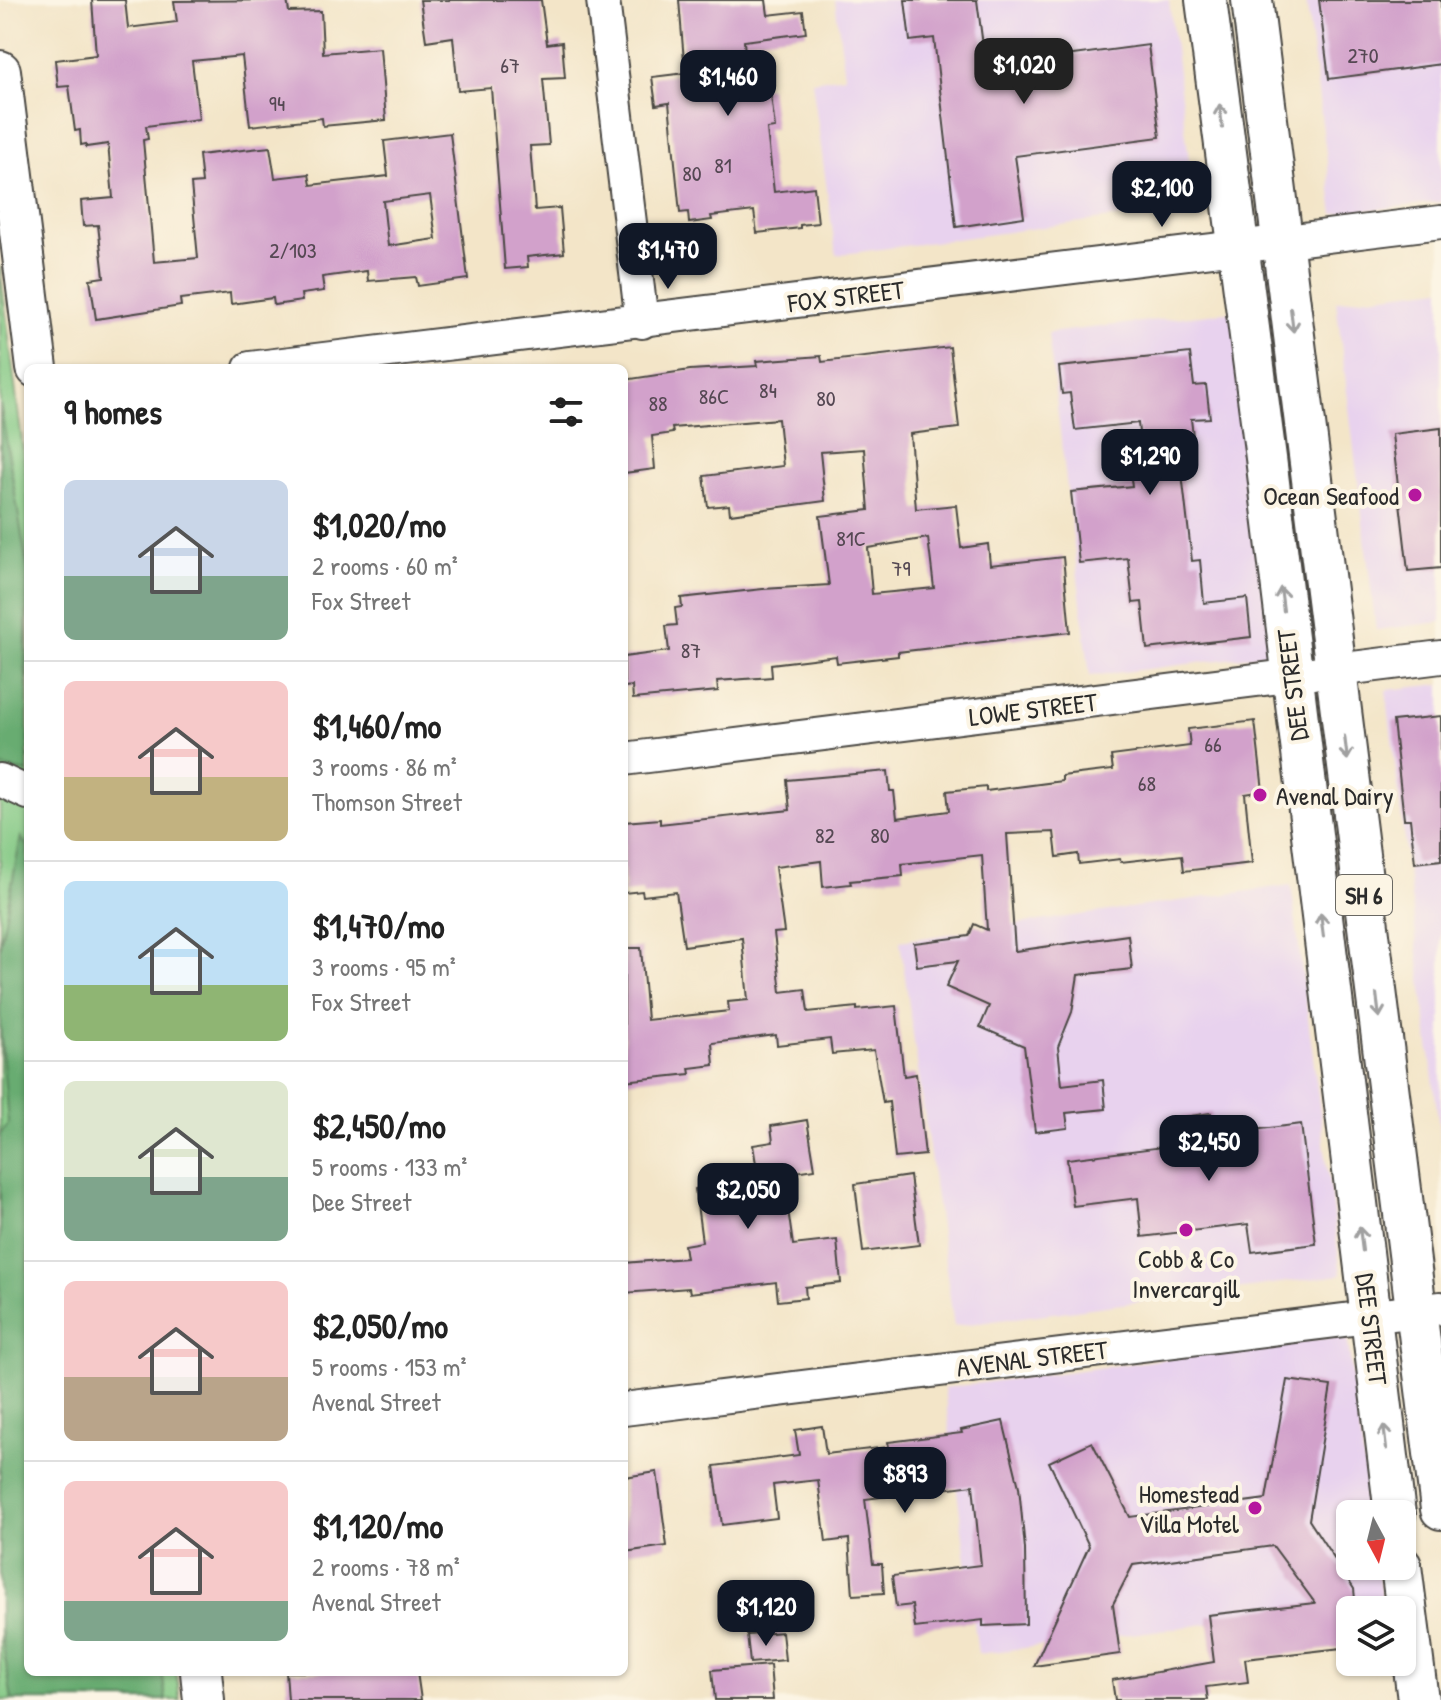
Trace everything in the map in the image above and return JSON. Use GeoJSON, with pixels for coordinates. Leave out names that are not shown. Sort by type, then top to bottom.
{"type":"FeatureCollection","features":[{"type":"Feature","properties":{"kind":"main road","name":"DEE STREET"},"geometry":{"type":"LineString","coordinates":[[1206,0],[1393,1500]]}},
{"type":"Feature","properties":{"kind":"main road","name":"DEE STREET"},"geometry":{"type":"LineString","coordinates":[[1252,0],[1336,670],[1428,1309],[1441,1509]]}},
{"type":"Feature","properties":{"kind":"main road"},"geometry":{"type":"LineString","coordinates":[[0,71],[37,364]]}},
{"type":"Feature","properties":{"kind":"main road"},"geometry":{"type":"LineString","coordinates":[[1403,1580],[1418,1700]]}},
{"type":"Feature","properties":{"kind":"main road"},"geometry":{"type":"LineString","coordinates":[[201,1676],[204,1700]]}},
{"type":"Feature","properties":{"kind":"street"},"geometry":{"type":"LineString","coordinates":[[603,0],[642,322]]}},
{"type":"Feature","properties":{"kind":"street","name":"FOX STREET"},"geometry":{"type":"LineString","coordinates":[[284,364],[1441,222]]}},
{"type":"Feature","properties":{"kind":"street","name":"LOWE STREET"},"geometry":{"type":"LineString","coordinates":[[628,759],[1441,657]]}},
{"type":"Feature","properties":{"kind":"street"},"geometry":{"type":"LineString","coordinates":[[0,780],[24,791]]}},
{"type":"Feature","properties":{"kind":"street","name":"AVENAL STREET"},"geometry":{"type":"LineString","coordinates":[[628,1409],[1428,1309]]}},
{"type":"Feature","properties":{"kind":"shaded area"},"geometry":{"type":"Polygon","coordinates":[[[835,0],[1169,0],[1193,192],[1179,209],[836,255],[812,81],[845,76],[835,0]]]}},
{"type":"Feature","properties":{"kind":"shaded area"},"geometry":{"type":"Polygon","coordinates":[[[1306,0],[1441,0],[1441,202],[1334,214],[1306,0]]]}},
{"type":"Feature","properties":{"kind":"shaded area"},"geometry":{"type":"Polygon","coordinates":[[[1441,288],[1441,622],[1376,630],[1336,301],[1441,288]]]}},
{"type":"Feature","properties":{"kind":"shaded area"},"geometry":{"type":"Polygon","coordinates":[[[1234,311],[1276,653],[1090,676],[1048,333],[1234,311]]]}},
{"type":"Feature","properties":{"kind":"shaded area"},"geometry":{"type":"Polygon","coordinates":[[[1441,684],[1441,1144],[1386,690],[1441,684]]]}},
{"type":"Feature","properties":{"kind":"shaded area"},"geometry":{"type":"Polygon","coordinates":[[[1291,885],[1341,1275],[954,1326],[900,941],[1291,885]]]}},
{"type":"Feature","properties":{"kind":"shaded area"},"geometry":{"type":"Polygon","coordinates":[[[1347,1335],[1369,1500],[1336,1500],[1336,1580],[1379,1580],[1381,1596],[1336,1596],[1336,1607],[978,1654],[944,1388],[1347,1335]]]}},
{"type":"Feature","properties":{"kind":"green space"},"geometry":{"type":"Polygon","coordinates":[[[0,266],[24,457],[24,1676],[177,1676],[180,1700],[0,1700],[0,266]]]}},
{"type":"Feature","properties":{"kind":"green space"},"geometry":{"type":"Polygon","coordinates":[[[0,403],[24,547],[24,771],[0,767],[0,403]]]}},
{"type":"Feature","properties":{"kind":"green space"},"geometry":{"type":"Polygon","coordinates":[[[21,837],[24,842],[24,1676],[163,1676],[166,1700],[12,1700],[0,1627],[0,1133],[8,1124],[0,1024],[0,945],[21,837]]]}},
{"type":"Feature","properties":{"kind":"building"},"geometry":{"type":"Polygon","coordinates":[[[92,0],[125,0],[128,28],[177,22],[174,1],[287,0],[289,12],[321,11],[323,53],[380,48],[386,120],[323,126],[322,118],[250,126],[242,56],[192,61],[199,119],[146,126],[148,139],[143,140],[154,262],[198,258],[191,184],[202,183],[199,155],[270,147],[275,178],[309,174],[311,185],[388,176],[384,141],[450,133],[468,279],[418,286],[416,277],[368,281],[367,271],[322,277],[324,291],[301,294],[302,301],[274,305],[273,298],[231,304],[230,293],[180,299],[181,306],[96,319],[90,279],[104,277],[98,225],[83,226],[81,201],[113,198],[108,144],[81,145],[80,130],[75,131],[69,86],[58,87],[55,60],[96,55],[92,0]],[[430,195],[383,201],[388,246],[436,239],[430,195]]]}},
{"type":"Feature","properties":{"kind":"building"},"geometry":{"type":"Polygon","coordinates":[[[420,0],[541,0],[547,44],[562,42],[565,78],[543,79],[549,145],[530,146],[535,210],[560,208],[564,253],[527,257],[528,267],[505,269],[491,88],[458,91],[453,37],[426,41],[420,0]]]}},
{"type":"Feature","properties":{"kind":"building"},"geometry":{"type":"Polygon","coordinates":[[[679,0],[766,0],[768,15],[803,11],[806,33],[744,41],[748,89],[770,87],[775,128],[767,129],[774,192],[814,187],[818,223],[757,233],[754,211],[711,216],[712,220],[689,223],[688,212],[680,213],[669,103],[656,105],[652,77],[685,73],[679,0]]]}},
{"type":"Feature","properties":{"kind":"building"},"geometry":{"type":"Polygon","coordinates":[[[905,0],[977,0],[985,61],[1005,58],[1005,64],[1148,45],[1160,137],[1015,156],[1024,217],[956,227],[934,38],[910,41],[905,0]]]}},
{"type":"Feature","properties":{"kind":"building"},"geometry":{"type":"Polygon","coordinates":[[[1319,0],[1441,0],[1441,64],[1329,79],[1319,0]]]}},
{"type":"Feature","properties":{"kind":"building"},"geometry":{"type":"Polygon","coordinates":[[[950,347],[959,428],[910,434],[916,509],[956,505],[961,548],[988,544],[990,565],[1063,557],[1070,632],[898,652],[898,656],[837,663],[836,656],[771,664],[772,677],[717,681],[718,691],[633,699],[632,686],[628,686],[628,656],[669,651],[666,626],[677,625],[675,608],[682,607],[681,598],[829,585],[820,516],[869,510],[864,449],[820,452],[825,501],[730,514],[729,505],[708,507],[704,476],[783,466],[778,419],[672,428],[673,433],[652,436],[655,469],[628,472],[628,379],[690,370],[757,366],[756,361],[821,356],[822,362],[950,347]],[[928,538],[868,548],[872,594],[934,588],[928,538]]]}},
{"type":"Feature","properties":{"kind":"building"},"geometry":{"type":"Polygon","coordinates":[[[1190,353],[1194,386],[1206,385],[1210,418],[1191,419],[1193,436],[1178,438],[1192,561],[1200,560],[1204,603],[1247,598],[1251,637],[1147,649],[1142,602],[1133,603],[1128,558],[1079,563],[1071,492],[1132,486],[1130,472],[1143,470],[1138,423],[1075,430],[1070,393],[1062,394],[1059,367],[1190,353]]]}},
{"type":"Feature","properties":{"kind":"building"},"geometry":{"type":"Polygon","coordinates":[[[1441,428],[1441,568],[1408,571],[1392,434],[1441,428]]]}},
{"type":"Feature","properties":{"kind":"building"},"geometry":{"type":"Polygon","coordinates":[[[1441,716],[1441,860],[1415,863],[1410,819],[1404,819],[1393,721],[1441,716]]]}},
{"type":"Feature","properties":{"kind":"building"},"geometry":{"type":"Polygon","coordinates":[[[1255,721],[1263,791],[1245,794],[1252,863],[1184,871],[1182,855],[1079,864],[1078,854],[1057,857],[1054,832],[1007,834],[1015,951],[1128,935],[1132,969],[1078,975],[1072,1012],[1058,1047],[1062,1085],[1103,1080],[1106,1109],[1066,1113],[1068,1128],[1035,1132],[1024,1046],[980,1027],[989,1006],[946,987],[958,961],[917,966],[914,943],[969,936],[974,924],[987,930],[982,855],[902,864],[903,876],[823,887],[821,861],[775,867],[784,932],[774,933],[781,992],[805,989],[808,1012],[896,1006],[904,1076],[916,1074],[925,1155],[895,1158],[889,1102],[883,1103],[874,1050],[832,1054],[830,1039],[777,1045],[776,1035],[712,1043],[714,1065],[689,1068],[690,1074],[628,1081],[628,948],[641,948],[647,1020],[729,1011],[728,1002],[748,1000],[742,938],[684,946],[676,892],[643,896],[642,891],[628,893],[628,822],[660,819],[660,824],[790,810],[787,780],[888,771],[897,818],[949,811],[947,791],[986,787],[986,791],[1062,781],[1062,776],[1113,770],[1111,756],[1190,746],[1188,729],[1255,721]]]}},
{"type":"Feature","properties":{"kind":"building"},"geometry":{"type":"Polygon","coordinates":[[[1211,1113],[1214,1135],[1301,1124],[1316,1244],[1252,1252],[1248,1224],[1142,1237],[1138,1198],[1073,1206],[1067,1159],[1179,1145],[1176,1118],[1211,1113]]]}},
{"type":"Feature","properties":{"kind":"building"},"geometry":{"type":"Polygon","coordinates":[[[807,1120],[815,1169],[783,1174],[793,1245],[837,1240],[841,1283],[805,1287],[806,1298],[778,1301],[776,1282],[690,1293],[689,1288],[628,1293],[628,1263],[686,1258],[684,1245],[702,1242],[695,1189],[713,1186],[711,1177],[757,1170],[753,1145],[773,1142],[771,1126],[807,1120]]]}},
{"type":"Feature","properties":{"kind":"building"},"geometry":{"type":"Polygon","coordinates":[[[910,1176],[919,1245],[863,1252],[855,1184],[910,1176]]]}},
{"type":"Feature","properties":{"kind":"building","name":"Homestead Villa Motel"},"geometry":{"type":"Polygon","coordinates":[[[1287,1380],[1331,1386],[1309,1520],[1336,1561],[1336,1580],[1348,1580],[1354,1589],[1355,1596],[1336,1596],[1336,1649],[1245,1659],[1248,1682],[1206,1687],[1208,1700],[1115,1700],[1112,1680],[1214,1662],[1208,1615],[1315,1603],[1273,1546],[1133,1565],[1113,1604],[1120,1654],[1034,1666],[1089,1546],[1049,1462],[1092,1442],[1130,1517],[1266,1499],[1287,1380]]]}},
{"type":"Feature","properties":{"kind":"building"},"geometry":{"type":"Polygon","coordinates":[[[1003,1421],[1019,1487],[1025,1549],[1026,1624],[983,1626],[983,1620],[915,1628],[912,1605],[896,1607],[892,1576],[981,1565],[973,1485],[865,1499],[873,1564],[882,1564],[884,1593],[853,1595],[849,1539],[826,1542],[818,1480],[773,1485],[777,1518],[722,1525],[714,1466],[799,1455],[795,1430],[822,1426],[826,1454],[889,1447],[888,1442],[962,1433],[961,1430],[1003,1421]]]}},
{"type":"Feature","properties":{"kind":"building"},"geometry":{"type":"Polygon","coordinates":[[[657,1472],[667,1546],[628,1551],[628,1476],[657,1472]]]}},
{"type":"Feature","properties":{"kind":"building"},"geometry":{"type":"Polygon","coordinates":[[[782,1632],[785,1660],[750,1663],[747,1635],[782,1632]]]}},
{"type":"Feature","properties":{"kind":"building"},"geometry":{"type":"Polygon","coordinates":[[[770,1665],[773,1700],[715,1700],[712,1670],[770,1665]]]}},
{"type":"Feature","properties":{"kind":"building"},"geometry":{"type":"Polygon","coordinates":[[[286,1676],[418,1676],[421,1700],[288,1700],[286,1676]]]}},
{"type":"Feature","properties":{"kind":"place","name":"Ocean Seafood"},"geometry":{"type":"Point","coordinates":[1415,495]}},
{"type":"Feature","properties":{"kind":"place","name":"Avenal Dairy"},"geometry":{"type":"Point","coordinates":[1260,795]}},
{"type":"Feature","properties":{"kind":"place","name":"Cobb & Co Invercargill"},"geometry":{"type":"Point","coordinates":[1186,1230]}},
{"type":"Feature","properties":{"kind":"place","name":"Homestead Villa Motel"},"geometry":{"type":"Point","coordinates":[1255,1508]}}]}
